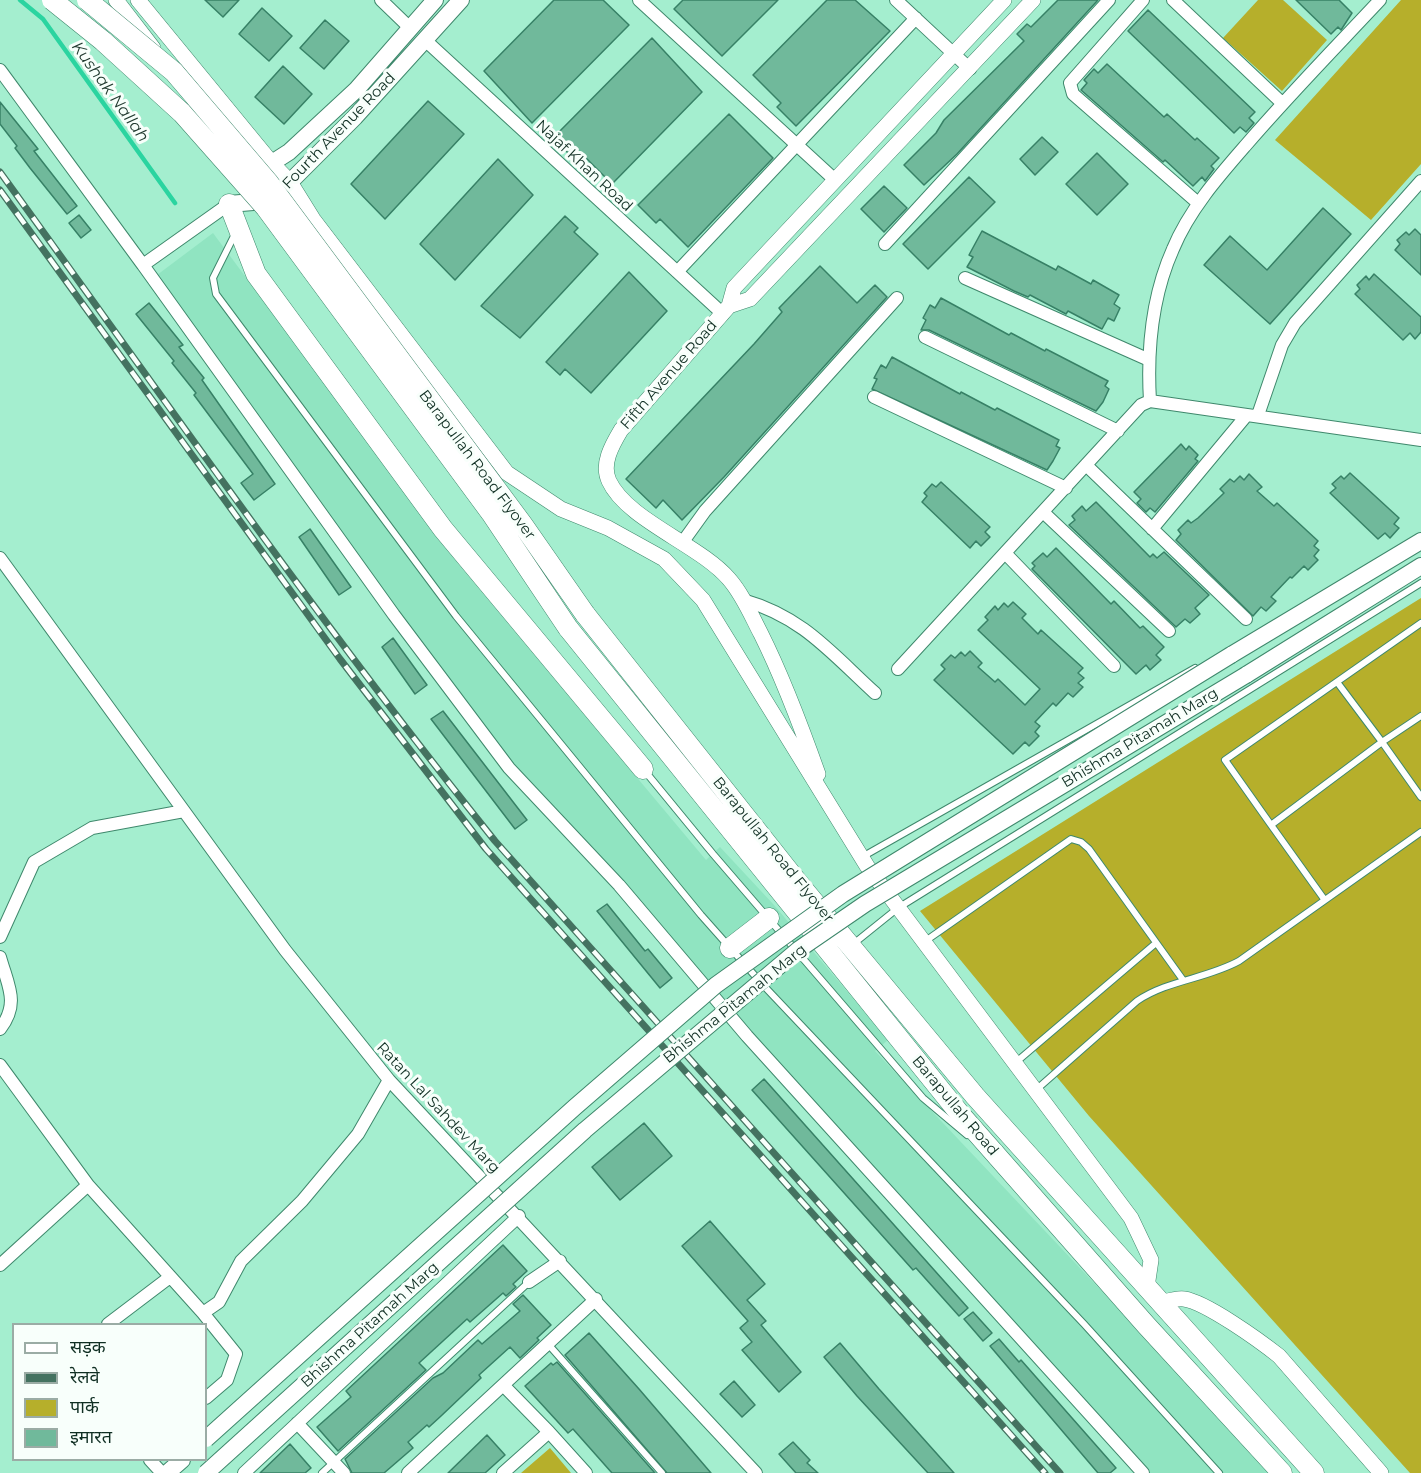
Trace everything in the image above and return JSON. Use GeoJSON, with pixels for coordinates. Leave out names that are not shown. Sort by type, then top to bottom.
{"type":"FeatureCollection","features":[{"type":"Feature","properties":{"kind":"highway","name":"Barapullah Road Flyover"},"geometry":{"type":"LineString","coordinates":[[52,0],[103,41],[182,113],[266,208],[491,513],[568,628],[645,725]]}},
{"type":"Feature","properties":{"kind":"highway","name":"Barapullah Road Flyover"},"geometry":{"type":"LineString","coordinates":[[87,0],[174,72],[268,182],[523,525],[585,614],[850,946]]}},
{"type":"Feature","properties":{"kind":"highway"},"geometry":{"type":"LineString","coordinates":[[229,204],[256,274],[444,529],[643,769]]}},
{"type":"Feature","properties":{"kind":"highway"},"geometry":{"type":"LineString","coordinates":[[581,695],[606,676]]}},
{"type":"Feature","properties":{"kind":"highway"},"geometry":{"type":"LineString","coordinates":[[622,743],[645,725]]}},
{"type":"Feature","properties":{"kind":"highway","name":"Barapullah Road"},"geometry":{"type":"LineString","coordinates":[[645,725],[960,1114],[1146,1325],[1282,1473]]}},
{"type":"Feature","properties":{"kind":"highway"},"geometry":{"type":"LineString","coordinates":[[730,948],[769,918]]}},
{"type":"Feature","properties":{"kind":"highway","name":"Barapullah Road"},"geometry":{"type":"LineString","coordinates":[[850,946],[975,1096],[1314,1473]]}},
{"type":"Feature","properties":{"kind":"main road","name":"Fourth Avenue Road"},"geometry":{"type":"LineString","coordinates":[[229,204],[252,175],[310,134],[357,89],[435,0]]}},
{"type":"Feature","properties":{"kind":"main road","name":"Fourth Avenue Road"},"geometry":{"type":"LineString","coordinates":[[229,204],[266,201],[290,182],[460,0]]}},
{"type":"Feature","properties":{"kind":"main road","name":"Bhishma Pitamah Marg"},"geometry":{"type":"LineString","coordinates":[[207,1438],[575,1107],[716,984],[843,894],[1421,541]]}},
{"type":"Feature","properties":{"kind":"main road","name":"Bhishma Pitamah Marg"},"geometry":{"type":"LineString","coordinates":[[206,1473],[585,1130],[790,956],[875,898],[1246,675],[1421,566]]}},
{"type":"Feature","properties":{"kind":"street"},"geometry":{"type":"LineString","coordinates":[[116,0],[252,175],[273,196],[313,219]]}},
{"type":"Feature","properties":{"kind":"street"},"geometry":{"type":"LineString","coordinates":[[138,0],[290,182],[313,219],[507,473],[561,509],[636,542],[664,559],[703,600],[862,857],[1131,1218],[1151,1260],[1147,1287]]}},
{"type":"Feature","properties":{"kind":"street"},"geometry":{"type":"LineString","coordinates":[[381,0],[410,28]]}},
{"type":"Feature","properties":{"kind":"street"},"geometry":{"type":"LineString","coordinates":[[639,0],[835,180]]}},
{"type":"Feature","properties":{"kind":"street"},"geometry":{"type":"LineString","coordinates":[[896,0],[970,69]]}},
{"type":"Feature","properties":{"kind":"street","name":"Fifth Avenue Road"},"geometry":{"type":"LineString","coordinates":[[825,797],[791,697],[743,600],[729,579],[709,560],[629,505],[609,480],[606,463],[610,448],[621,430],[726,310],[734,288],[1004,0]]}},
{"type":"Feature","properties":{"kind":"street","name":"Fifth Avenue Road"},"geometry":{"type":"LineString","coordinates":[[726,310],[750,299],[1033,0]]}},
{"type":"Feature","properties":{"kind":"street"},"geometry":{"type":"LineString","coordinates":[[885,244],[1109,0]]}},
{"type":"Feature","properties":{"kind":"street"},"geometry":{"type":"LineString","coordinates":[[1143,0],[1070,83],[1073,94],[1198,203]]}},
{"type":"Feature","properties":{"kind":"street"},"geometry":{"type":"LineString","coordinates":[[1173,0],[1282,103]]}},
{"type":"Feature","properties":{"kind":"street"},"geometry":{"type":"LineString","coordinates":[[1150,401],[1147,358],[1162,279],[1173,249],[1198,203],[1282,103],[1380,0]]}},
{"type":"Feature","properties":{"kind":"street"},"geometry":{"type":"LineString","coordinates":[[677,272],[916,18]]}},
{"type":"Feature","properties":{"kind":"street","name":"Najaf Khan Road"},"geometry":{"type":"LineString","coordinates":[[425,40],[677,272],[726,310]]}},
{"type":"Feature","properties":{"kind":"street"},"geometry":{"type":"LineString","coordinates":[[0,70],[394,615],[521,783],[619,885],[747,1036],[1143,1473]]}},
{"type":"Feature","properties":{"kind":"street"},"geometry":{"type":"LineString","coordinates":[[1152,529],[1252,416],[1282,345],[1295,323],[1421,181]]}},
{"type":"Feature","properties":{"kind":"street"},"geometry":{"type":"LineString","coordinates":[[143,265],[229,204]]}},
{"type":"Feature","properties":{"kind":"street"},"geometry":{"type":"LineString","coordinates":[[965,278],[1147,358]]}},
{"type":"Feature","properties":{"kind":"street"},"geometry":{"type":"LineString","coordinates":[[682,543],[705,511],[897,298]]}},
{"type":"Feature","properties":{"kind":"street"},"geometry":{"type":"LineString","coordinates":[[925,337],[1118,431]]}},
{"type":"Feature","properties":{"kind":"street"},"geometry":{"type":"LineString","coordinates":[[874,397],[1066,488]]}},
{"type":"Feature","properties":{"kind":"street"},"geometry":{"type":"LineString","coordinates":[[898,669],[1141,405],[1150,401],[1421,440]]}},
{"type":"Feature","properties":{"kind":"street"},"geometry":{"type":"LineString","coordinates":[[1087,466],[1246,619]]}},
{"type":"Feature","properties":{"kind":"street"},"geometry":{"type":"LineString","coordinates":[[1043,512],[1169,631]]}},
{"type":"Feature","properties":{"kind":"street"},"geometry":{"type":"LineString","coordinates":[[1006,554],[1114,666]]}},
{"type":"Feature","properties":{"kind":"street","name":"Ratan Lal Sahdev Marg"},"geometry":{"type":"LineString","coordinates":[[0,558],[285,950],[389,1080],[519,1216],[756,1473]]}},
{"type":"Feature","properties":{"kind":"street"},"geometry":{"type":"LineString","coordinates":[[743,600],[771,608],[800,624],[875,693]]}},
{"type":"Feature","properties":{"kind":"street"},"geometry":{"type":"LineString","coordinates":[[0,937],[34,862],[92,828],[184,811]]}},
{"type":"Feature","properties":{"kind":"street"},"geometry":{"type":"LineString","coordinates":[[0,957],[12,997],[10,1016],[0,1029]]}},
{"type":"Feature","properties":{"kind":"street"},"geometry":{"type":"LineString","coordinates":[[0,1065],[88,1185],[203,1313],[236,1354],[227,1380],[207,1397]]}},
{"type":"Feature","properties":{"kind":"street"},"geometry":{"type":"LineString","coordinates":[[203,1313],[219,1302],[241,1261],[302,1201],[358,1134],[389,1080]]}},
{"type":"Feature","properties":{"kind":"street"},"geometry":{"type":"LineString","coordinates":[[0,1264],[88,1185]]}},
{"type":"Feature","properties":{"kind":"street"},"geometry":{"type":"LineString","coordinates":[[244,1473],[519,1216]]}},
{"type":"Feature","properties":{"kind":"street"},"geometry":{"type":"LineString","coordinates":[[529,1282],[560,1261]]}},
{"type":"Feature","properties":{"kind":"street"},"geometry":{"type":"LineString","coordinates":[[109,1323],[170,1277]]}},
{"type":"Feature","properties":{"kind":"street"},"geometry":{"type":"LineString","coordinates":[[1161,1303],[1182,1298],[1195,1303],[1259,1341],[1279,1356],[1381,1473]]}},
{"type":"Feature","properties":{"kind":"street"},"geometry":{"type":"LineString","coordinates":[[408,1473],[596,1299]]}},
{"type":"Feature","properties":{"kind":"street"},"geometry":{"type":"LineString","coordinates":[[504,1386],[586,1473]]}},
{"type":"Feature","properties":{"kind":"street"},"geometry":{"type":"LineString","coordinates":[[297,1423],[344,1473]]}},
{"type":"Feature","properties":{"kind":"street"},"geometry":{"type":"LineString","coordinates":[[503,1473],[549,1432]]}},
{"type":"Feature","properties":{"kind":"street"},"geometry":{"type":"LineString","coordinates":[[153,1461],[172,1468]]}},
{"type":"Feature","properties":{"kind":"lane"},"geometry":{"type":"LineString","coordinates":[[238,228],[213,278],[216,294],[456,616],[624,824],[730,948],[1084,1324],[1219,1473]]}},
{"type":"Feature","properties":{"kind":"lane"},"geometry":{"type":"LineString","coordinates":[[850,946],[898,908],[1421,583]]}},
{"type":"Feature","properties":{"kind":"lane"},"geometry":{"type":"LineString","coordinates":[[1324,898],[1226,760],[1421,623]]}},
{"type":"Feature","properties":{"kind":"lane"},"geometry":{"type":"LineString","coordinates":[[862,857],[1219,654],[1231,655]]}},
{"type":"Feature","properties":{"kind":"lane"},"geometry":{"type":"LineString","coordinates":[[1337,681],[1421,797]]}},
{"type":"Feature","properties":{"kind":"lane"},"geometry":{"type":"LineString","coordinates":[[1270,825],[1421,716]]}},
{"type":"Feature","properties":{"kind":"lane"},"geometry":{"type":"LineString","coordinates":[[643,769],[923,1098],[1015,1177]]}},
{"type":"Feature","properties":{"kind":"lane"},"geometry":{"type":"LineString","coordinates":[[1035,1090],[1150,992],[1223,969],[1239,961],[1324,898],[1421,832]]}},
{"type":"Feature","properties":{"kind":"lane"},"geometry":{"type":"LineString","coordinates":[[924,942],[1071,839],[1081,842],[1089,849],[1183,980]]}},
{"type":"Feature","properties":{"kind":"lane"},"geometry":{"type":"LineString","coordinates":[[1015,1064],[1156,943]]}},
{"type":"Feature","properties":{"kind":"lane"},"geometry":{"type":"LineString","coordinates":[[322,1473],[529,1282]]}},
{"type":"Feature","properties":{"kind":"lane"},"geometry":{"type":"LineString","coordinates":[[548,1344],[662,1473]]}},
{"type":"Feature","properties":{"kind":"shaded area"},"geometry":{"type":"Polygon","coordinates":[[[213,233],[459,565],[706,860],[720,847],[774,905],[888,1040],[875,1051],[1163,1356],[1269,1473],[1150,1473],[509,765],[149,281],[213,233]]]}},
{"type":"Feature","properties":{"kind":"green space"},"geometry":{"type":"Polygon","coordinates":[[[1258,0],[1283,0],[1327,40],[1282,91],[1223,38],[1258,0]]]}},
{"type":"Feature","properties":{"kind":"green space"},"geometry":{"type":"Polygon","coordinates":[[[1401,0],[1421,0],[1421,164],[1371,220],[1275,140],[1401,0]]]}},
{"type":"Feature","properties":{"kind":"green space"},"geometry":{"type":"Polygon","coordinates":[[[1421,598],[1421,1473],[1410,1473],[1089,1116],[920,911],[1421,598]]]}},
{"type":"Feature","properties":{"kind":"green space"},"geometry":{"type":"Polygon","coordinates":[[[550,1448],[571,1473],[521,1473],[550,1448]]]}},
{"type":"Feature","properties":{"kind":"building"},"geometry":{"type":"Polygon","coordinates":[[[205,0],[239,0],[223,17],[205,0]]]}},
{"type":"Feature","properties":{"kind":"building"},"geometry":{"type":"Polygon","coordinates":[[[554,0],[603,0],[629,25],[532,123],[484,71],[554,0]]]}},
{"type":"Feature","properties":{"kind":"building"},"geometry":{"type":"Polygon","coordinates":[[[683,0],[778,0],[722,56],[674,9],[683,0]]]}},
{"type":"Feature","properties":{"kind":"building"},"geometry":{"type":"Polygon","coordinates":[[[827,0],[855,0],[890,31],[796,126],[777,107],[781,103],[753,75],[827,0]]]}},
{"type":"Feature","properties":{"kind":"building"},"geometry":{"type":"Polygon","coordinates":[[[1058,0],[1098,0],[957,154],[924,185],[904,165],[936,133],[944,120],[1024,41],[1017,34],[1027,24],[1031,27],[1058,0]]]}},
{"type":"Feature","properties":{"kind":"building"},"geometry":{"type":"Polygon","coordinates":[[[1296,0],[1339,0],[1352,13],[1341,30],[1338,27],[1331,34],[1296,0]]]}},
{"type":"Feature","properties":{"kind":"building"},"geometry":{"type":"Polygon","coordinates":[[[262,8],[292,36],[269,61],[239,34],[262,8]]]}},
{"type":"Feature","properties":{"kind":"building"},"geometry":{"type":"Polygon","coordinates":[[[1148,10],[1255,112],[1249,118],[1254,123],[1246,132],[1240,127],[1234,133],[1128,31],[1148,10]]]}},
{"type":"Feature","properties":{"kind":"building"},"geometry":{"type":"Polygon","coordinates":[[[325,20],[349,41],[324,69],[300,48],[325,20]]]}},
{"type":"Feature","properties":{"kind":"building"},"geometry":{"type":"Polygon","coordinates":[[[652,38],[702,92],[612,184],[582,154],[576,161],[553,138],[652,38]]]}},
{"type":"Feature","properties":{"kind":"building"},"geometry":{"type":"Polygon","coordinates":[[[1107,64],[1164,117],[1167,114],[1219,158],[1211,166],[1214,169],[1205,181],[1202,177],[1193,186],[1081,90],[1087,83],[1084,80],[1094,69],[1098,73],[1107,64]]]}},
{"type":"Feature","properties":{"kind":"building"},"geometry":{"type":"Polygon","coordinates":[[[283,66],[312,94],[284,124],[255,97],[283,66]]]}},
{"type":"Feature","properties":{"kind":"building"},"geometry":{"type":"Polygon","coordinates":[[[428,101],[464,134],[385,219],[351,184],[428,101]]]}},
{"type":"Feature","properties":{"kind":"building"},"geometry":{"type":"Polygon","coordinates":[[[0,102],[38,149],[34,151],[77,206],[67,214],[15,148],[17,146],[0,124],[0,102]]]}},
{"type":"Feature","properties":{"kind":"building"},"geometry":{"type":"Polygon","coordinates":[[[729,114],[773,158],[688,247],[660,219],[656,223],[638,205],[729,114]]]}},
{"type":"Feature","properties":{"kind":"building"},"geometry":{"type":"Polygon","coordinates":[[[1042,137],[1058,152],[1035,175],[1020,159],[1042,137]]]}},
{"type":"Feature","properties":{"kind":"building"},"geometry":{"type":"Polygon","coordinates":[[[1097,153],[1128,184],[1097,215],[1066,184],[1097,153]]]}},
{"type":"Feature","properties":{"kind":"building"},"geometry":{"type":"Polygon","coordinates":[[[498,159],[533,195],[455,280],[420,244],[498,159]]]}},
{"type":"Feature","properties":{"kind":"building"},"geometry":{"type":"Polygon","coordinates":[[[969,177],[995,202],[928,269],[903,244],[969,177]]]}},
{"type":"Feature","properties":{"kind":"building"},"geometry":{"type":"Polygon","coordinates":[[[884,186],[907,208],[884,232],[861,209],[884,186]]]}},
{"type":"Feature","properties":{"kind":"building"},"geometry":{"type":"Polygon","coordinates":[[[1323,208],[1351,234],[1270,324],[1204,265],[1230,236],[1267,270],[1323,208]]]}},
{"type":"Feature","properties":{"kind":"building"},"geometry":{"type":"Polygon","coordinates":[[[79,215],[91,230],[81,238],[69,223],[79,215]]]}},
{"type":"Feature","properties":{"kind":"building"},"geometry":{"type":"Polygon","coordinates":[[[565,216],[578,228],[574,232],[598,254],[520,338],[481,306],[565,216]]]}},
{"type":"Feature","properties":{"kind":"building"},"geometry":{"type":"Polygon","coordinates":[[[1415,229],[1421,235],[1421,275],[1395,250],[1400,244],[1397,240],[1406,232],[1409,235],[1415,229]]]}},
{"type":"Feature","properties":{"kind":"building"},"geometry":{"type":"Polygon","coordinates":[[[982,231],[1056,270],[1058,266],[1091,284],[1093,280],[1119,295],[1114,304],[1120,308],[1114,321],[1108,318],[1102,329],[1068,311],[1066,314],[1030,295],[1028,297],[1014,291],[967,267],[973,257],[969,255],[982,231]]]}},
{"type":"Feature","properties":{"kind":"building"},"geometry":{"type":"Polygon","coordinates":[[[820,266],[857,303],[875,285],[887,297],[724,477],[682,520],[663,500],[656,508],[626,479],[754,344],[782,312],[779,308],[820,266]]]}},
{"type":"Feature","properties":{"kind":"building"},"geometry":{"type":"Polygon","coordinates":[[[629,272],[667,311],[591,393],[565,369],[560,375],[546,362],[629,272]]]}},
{"type":"Feature","properties":{"kind":"building"},"geometry":{"type":"Polygon","coordinates":[[[1374,274],[1421,317],[1421,332],[1415,339],[1410,333],[1403,340],[1355,294],[1360,289],[1357,285],[1366,276],[1369,280],[1374,274]]]}},
{"type":"Feature","properties":{"kind":"building"},"geometry":{"type":"Polygon","coordinates":[[[941,298],[1009,335],[1011,333],[1045,351],[1046,349],[1108,381],[1105,386],[1109,389],[1103,402],[1096,411],[929,330],[921,330],[926,320],[923,318],[930,305],[935,308],[941,298]]]}},
{"type":"Feature","properties":{"kind":"building"},"geometry":{"type":"Polygon","coordinates":[[[149,303],[183,345],[179,347],[204,378],[202,380],[275,484],[254,500],[241,483],[253,474],[194,395],[196,393],[172,363],[174,361],[136,314],[149,303]]]}},
{"type":"Feature","properties":{"kind":"building"},"geometry":{"type":"Polygon","coordinates":[[[892,357],[960,394],[961,392],[995,410],[997,408],[1059,440],[1056,446],[1060,448],[1047,470],[872,389],[877,379],[874,378],[881,365],[886,368],[892,357]]]}},
{"type":"Feature","properties":{"kind":"building"},"geometry":{"type":"Polygon","coordinates":[[[1181,444],[1186,450],[1189,446],[1198,455],[1195,459],[1198,461],[1155,512],[1150,508],[1146,512],[1137,503],[1141,499],[1134,492],[1181,444]]]}},
{"type":"Feature","properties":{"kind":"building"},"geometry":{"type":"Polygon","coordinates":[[[1350,473],[1399,518],[1394,524],[1399,528],[1390,538],[1385,533],[1378,539],[1330,493],[1336,488],[1332,484],[1341,476],[1344,479],[1350,473]]]}},
{"type":"Feature","properties":{"kind":"building"},"geometry":{"type":"Polygon","coordinates":[[[1249,474],[1262,487],[1257,491],[1274,506],[1277,503],[1318,541],[1314,546],[1319,550],[1314,556],[1318,560],[1308,570],[1304,566],[1292,578],[1290,577],[1271,597],[1276,601],[1266,611],[1261,607],[1253,616],[1176,540],[1181,534],[1178,530],[1188,520],[1191,523],[1198,518],[1224,493],[1220,489],[1230,479],[1234,482],[1240,476],[1244,480],[1249,474]]]}},
{"type":"Feature","properties":{"kind":"building"},"geometry":{"type":"Polygon","coordinates":[[[941,482],[990,527],[985,532],[990,537],[981,546],[976,541],[970,548],[922,502],[927,496],[924,493],[932,484],[936,487],[941,482]]]}},
{"type":"Feature","properties":{"kind":"building"},"geometry":{"type":"Polygon","coordinates":[[[1096,502],[1150,557],[1153,554],[1157,558],[1164,552],[1209,595],[1195,608],[1200,614],[1190,623],[1185,619],[1176,627],[1069,525],[1075,520],[1072,516],[1082,506],[1086,511],[1096,502]]]}},
{"type":"Feature","properties":{"kind":"building"},"geometry":{"type":"Polygon","coordinates":[[[310,529],[351,587],[339,595],[299,537],[310,529]]]}},
{"type":"Feature","properties":{"kind":"building"},"geometry":{"type":"Polygon","coordinates":[[[1056,548],[1111,604],[1114,601],[1140,628],[1143,626],[1164,647],[1156,655],[1161,660],[1150,670],[1146,665],[1136,674],[1032,569],[1035,566],[1032,563],[1043,553],[1047,557],[1056,548]]]}},
{"type":"Feature","properties":{"kind":"building"},"geometry":{"type":"Polygon","coordinates":[[[1013,602],[1026,614],[1022,618],[1038,634],[1041,630],[1083,668],[1078,673],[1084,678],[1078,683],[1083,687],[1073,697],[1068,693],[1056,706],[1053,703],[1035,722],[1040,726],[1035,732],[1039,736],[1029,746],[1025,742],[1013,754],[934,680],[945,669],[941,665],[951,655],[955,658],[961,652],[965,656],[970,651],[982,663],[978,667],[995,682],[998,679],[1025,705],[1040,689],[978,630],[988,620],[985,617],[995,606],[998,610],[1004,603],[1008,607],[1013,602]]]}},
{"type":"Feature","properties":{"kind":"building"},"geometry":{"type":"Polygon","coordinates":[[[393,638],[427,685],[415,694],[382,647],[393,638]]]}},
{"type":"Feature","properties":{"kind":"building"},"geometry":{"type":"Polygon","coordinates":[[[443,711],[527,820],[515,829],[431,719],[443,711]]]}},
{"type":"Feature","properties":{"kind":"building"},"geometry":{"type":"Polygon","coordinates":[[[607,904],[645,951],[648,949],[672,978],[660,988],[597,911],[607,904]]]}},
{"type":"Feature","properties":{"kind":"building"},"geometry":{"type":"Polygon","coordinates":[[[764,1079],[968,1308],[959,1316],[916,1268],[913,1270],[752,1090],[764,1079]]]}},
{"type":"Feature","properties":{"kind":"building"},"geometry":{"type":"Polygon","coordinates":[[[644,1123],[672,1156],[620,1200],[592,1167],[644,1123]]]}},
{"type":"Feature","properties":{"kind":"building"},"geometry":{"type":"Polygon","coordinates":[[[710,1221],[765,1284],[747,1300],[766,1321],[761,1325],[801,1372],[779,1392],[742,1350],[752,1342],[740,1328],[748,1321],[682,1246],[710,1221]]]}},
{"type":"Feature","properties":{"kind":"building"},"geometry":{"type":"Polygon","coordinates":[[[503,1245],[527,1271],[513,1284],[516,1287],[506,1296],[503,1293],[470,1322],[467,1319],[419,1363],[426,1370],[338,1451],[317,1427],[351,1397],[346,1391],[503,1245]]]}},
{"type":"Feature","properties":{"kind":"building"},"geometry":{"type":"Polygon","coordinates":[[[523,1295],[551,1325],[537,1338],[539,1340],[520,1358],[510,1347],[479,1375],[481,1378],[441,1416],[408,1442],[413,1448],[384,1473],[352,1473],[345,1459],[433,1378],[443,1373],[478,1340],[482,1344],[520,1311],[513,1304],[523,1295]]]}},
{"type":"Feature","properties":{"kind":"building"},"geometry":{"type":"Polygon","coordinates":[[[973,1312],[992,1333],[983,1341],[964,1319],[973,1312]]]}},
{"type":"Feature","properties":{"kind":"building"},"geometry":{"type":"Polygon","coordinates":[[[589,1333],[711,1473],[667,1473],[565,1355],[589,1333]]]}},
{"type":"Feature","properties":{"kind":"building"},"geometry":{"type":"Polygon","coordinates":[[[999,1339],[1019,1362],[1021,1360],[1116,1468],[1110,1473],[1098,1473],[990,1346],[999,1339]]]}},
{"type":"Feature","properties":{"kind":"building"},"geometry":{"type":"Polygon","coordinates":[[[840,1343],[954,1473],[928,1473],[857,1396],[824,1357],[840,1343]]]}},
{"type":"Feature","properties":{"kind":"building"},"geometry":{"type":"Polygon","coordinates":[[[557,1362],[655,1473],[612,1473],[573,1429],[568,1433],[525,1386],[551,1363],[553,1365],[557,1362]]]}},
{"type":"Feature","properties":{"kind":"building"},"geometry":{"type":"Polygon","coordinates":[[[734,1381],[755,1405],[742,1417],[720,1394],[734,1381]]]}},
{"type":"Feature","properties":{"kind":"building"},"geometry":{"type":"Polygon","coordinates":[[[487,1435],[505,1455],[485,1473],[448,1473],[487,1435]]]}},
{"type":"Feature","properties":{"kind":"building"},"geometry":{"type":"Polygon","coordinates":[[[793,1442],[810,1460],[807,1463],[818,1473],[796,1473],[779,1454],[793,1442]]]}},
{"type":"Feature","properties":{"kind":"building"},"geometry":{"type":"Polygon","coordinates":[[[290,1444],[311,1468],[305,1473],[260,1473],[290,1444]]]}},
{"type":"Feature","properties":{"kind":"waterway","name":"Kushak Nallah"},"geometry":{"type":"LineString","coordinates":[[20,0],[43,19],[175,203]]}},
{"type":"Feature","properties":{"kind":"railway"},"geometry":{"type":"LineString","coordinates":[[0,172],[305,594],[495,841],[1060,1473]]}},
{"type":"Feature","properties":{"kind":"railway"},"geometry":{"type":"LineString","coordinates":[[0,190],[340,659],[486,849],[1045,1473]]}}]}
